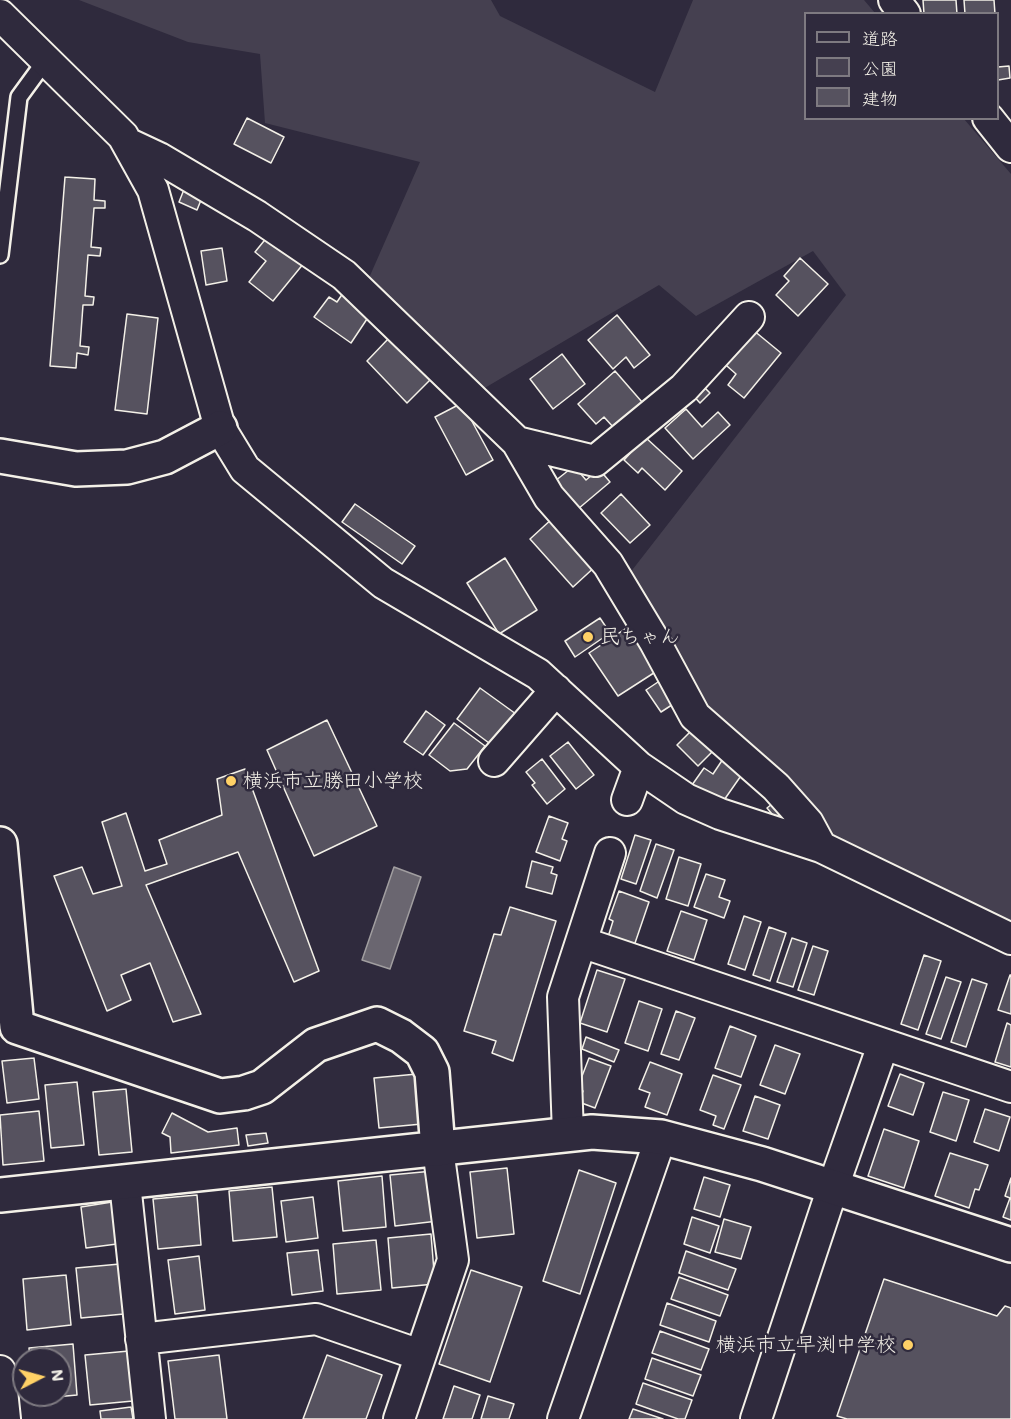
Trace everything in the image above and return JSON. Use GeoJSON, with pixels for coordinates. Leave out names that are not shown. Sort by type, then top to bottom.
{"type":"FeatureCollection","features":[{"type":"Feature","properties":{"kind":"street"},"geometry":{"type":"LineString","coordinates":[[894,0],[903,12]]}},
{"type":"Feature","properties":{"kind":"street"},"geometry":{"type":"LineString","coordinates":[[0,15],[123,136],[153,190],[219,428],[245,470],[383,583],[538,674],[639,767],[686,799],[720,814],[821,847],[1011,939]]}},
{"type":"Feature","properties":{"kind":"street"},"geometry":{"type":"LineString","coordinates":[[990,120],[1011,147]]}},
{"type":"Feature","properties":{"kind":"street"},"geometry":{"type":"LineString","coordinates":[[127,143],[159,158],[257,216],[344,275],[517,442],[549,497],[608,564],[655,642],[694,716],[776,787],[808,823],[821,847]]}},
{"type":"Feature","properties":{"kind":"street"},"geometry":{"type":"LineString","coordinates":[[517,442],[595,460],[684,388],[749,317]]}},
{"type":"Feature","properties":{"kind":"street"},"geometry":{"type":"LineString","coordinates":[[0,456],[76,469],[127,467],[165,457],[219,428]]}},
{"type":"Feature","properties":{"kind":"street"},"geometry":{"type":"LineString","coordinates":[[494,761],[556,690]]}},
{"type":"Feature","properties":{"kind":"street"},"geometry":{"type":"LineString","coordinates":[[627,800],[639,767]]}},
{"type":"Feature","properties":{"kind":"street"},"geometry":{"type":"LineString","coordinates":[[0,844],[6,975],[17,1027],[220,1096],[244,1093],[262,1087],[316,1045],[377,1024],[401,1036],[422,1052],[432,1072],[438,1149],[453,1260],[399,1419]]}},
{"type":"Feature","properties":{"kind":"street"},"geometry":{"type":"LineString","coordinates":[[568,1134],[563,997],[610,853]]}},
{"type":"Feature","properties":{"kind":"street"},"geometry":{"type":"LineString","coordinates":[[581,942],[1011,1087]]}},
{"type":"Feature","properties":{"kind":"street"},"geometry":{"type":"LineString","coordinates":[[756,1419],[832,1187],[883,1045]]}},
{"type":"Feature","properties":{"kind":"street"},"geometry":{"type":"LineString","coordinates":[[0,1195],[592,1132],[662,1137],[762,1164],[1011,1245]]}},
{"type":"Feature","properties":{"kind":"street"},"geometry":{"type":"LineString","coordinates":[[563,1419],[662,1137]]}},
{"type":"Feature","properties":{"kind":"street"},"geometry":{"type":"LineString","coordinates":[[125,1183],[150,1419]]}},
{"type":"Feature","properties":{"kind":"street"},"geometry":{"type":"LineString","coordinates":[[141,1339],[316,1319],[420,1355]]}},
{"type":"Feature","properties":{"kind":"street"},"geometry":{"type":"LineString","coordinates":[[0,1371],[5,1419]]}},
{"type":"Feature","properties":{"kind":"lane"},"geometry":{"type":"LineString","coordinates":[[0,255],[19,97],[46,60]]}},
{"type":"Feature","properties":{"kind":"green space"},"geometry":{"type":"Polygon","coordinates":[[[79,0],[491,0],[500,16],[655,92],[693,0],[864,0],[874,12],[804,12],[804,120],[965,120],[1011,174],[1011,925],[834,837],[702,710],[626,578],[846,295],[813,251],[696,316],[659,285],[483,389],[365,287],[420,162],[265,123],[260,54],[188,42],[79,0]]]}},
{"type":"Feature","properties":{"kind":"shaded area"},"geometry":{"type":"Polygon","coordinates":[[[394,867],[421,877],[390,969],[362,960],[394,867]]]}},
{"type":"Feature","properties":{"kind":"building"},"geometry":{"type":"Polygon","coordinates":[[[923,0],[956,0],[957,12],[924,12],[923,0]]]}},
{"type":"Feature","properties":{"kind":"building"},"geometry":{"type":"Polygon","coordinates":[[[964,0],[994,0],[995,12],[965,12],[964,0]]]}},
{"type":"Feature","properties":{"kind":"building"},"geometry":{"type":"Polygon","coordinates":[[[1009,66],[1010,78],[999,80],[999,67],[1009,66]]]}},
{"type":"Feature","properties":{"kind":"building"},"geometry":{"type":"Polygon","coordinates":[[[247,118],[284,137],[271,163],[234,144],[247,118]]]}},
{"type":"Feature","properties":{"kind":"building"},"geometry":{"type":"Polygon","coordinates":[[[65,177],[95,179],[94,200],[105,201],[105,208],[94,208],[91,247],[101,248],[100,256],[88,255],[85,296],[94,297],[93,305],[83,305],[80,346],[89,347],[88,355],[77,353],[76,368],[50,366],[65,177]]]}},
{"type":"Feature","properties":{"kind":"building"},"geometry":{"type":"Polygon","coordinates":[[[185,187],[203,195],[197,210],[179,202],[185,187]]]}},
{"type":"Feature","properties":{"kind":"building"},"geometry":{"type":"Polygon","coordinates":[[[268,236],[304,263],[273,301],[249,282],[266,261],[255,252],[268,236]]]}},
{"type":"Feature","properties":{"kind":"building"},"geometry":{"type":"Polygon","coordinates":[[[222,248],[227,281],[206,285],[201,251],[222,248]]]}},
{"type":"Feature","properties":{"kind":"building"},"geometry":{"type":"Polygon","coordinates":[[[800,258],[828,284],[798,316],[776,295],[789,281],[784,276],[800,258]]]}},
{"type":"Feature","properties":{"kind":"building"},"geometry":{"type":"Polygon","coordinates":[[[343,293],[371,313],[351,343],[314,317],[329,297],[337,302],[343,293]]]}},
{"type":"Feature","properties":{"kind":"building"},"geometry":{"type":"Polygon","coordinates":[[[127,314],[158,318],[147,414],[115,410],[127,314]]]}},
{"type":"Feature","properties":{"kind":"building"},"geometry":{"type":"Polygon","coordinates":[[[617,315],[650,355],[634,368],[626,357],[613,369],[588,340],[617,315]]]}},
{"type":"Feature","properties":{"kind":"building"},"geometry":{"type":"Polygon","coordinates":[[[747,325],[781,353],[744,398],[728,385],[736,374],[719,359],[747,325]]]}},
{"type":"Feature","properties":{"kind":"building"},"geometry":{"type":"Polygon","coordinates":[[[389,338],[430,380],[407,403],[367,361],[389,338]]]}},
{"type":"Feature","properties":{"kind":"building"},"geometry":{"type":"Polygon","coordinates":[[[562,354],[585,384],[553,409],[530,379],[562,354]]]}},
{"type":"Feature","properties":{"kind":"building"},"geometry":{"type":"Polygon","coordinates":[[[615,371],[642,402],[614,428],[604,417],[596,424],[578,404],[615,371]]]}},
{"type":"Feature","properties":{"kind":"building"},"geometry":{"type":"Polygon","coordinates":[[[700,383],[710,393],[700,403],[690,392],[700,383]]]}},
{"type":"Feature","properties":{"kind":"building"},"geometry":{"type":"Polygon","coordinates":[[[462,403],[493,460],[466,475],[435,417],[462,403]]]}},
{"type":"Feature","properties":{"kind":"building"},"geometry":{"type":"Polygon","coordinates":[[[686,409],[702,427],[718,412],[730,425],[693,459],[665,428],[686,409]]]}},
{"type":"Feature","properties":{"kind":"building"},"geometry":{"type":"Polygon","coordinates":[[[645,437],[682,471],[665,490],[642,468],[638,473],[624,460],[645,437]]]}},
{"type":"Feature","properties":{"kind":"building"},"geometry":{"type":"Polygon","coordinates":[[[574,466],[586,480],[599,469],[610,482],[578,509],[555,481],[574,466]]]}},
{"type":"Feature","properties":{"kind":"building"},"geometry":{"type":"Polygon","coordinates":[[[621,494],[650,525],[630,543],[601,513],[621,494]]]}},
{"type":"Feature","properties":{"kind":"building"},"geometry":{"type":"Polygon","coordinates":[[[355,504],[415,546],[402,564],[342,522],[355,504]]]}},
{"type":"Feature","properties":{"kind":"building"},"geometry":{"type":"Polygon","coordinates":[[[554,517],[598,564],[573,587],[530,539],[554,517]]]}},
{"type":"Feature","properties":{"kind":"building"},"geometry":{"type":"Polygon","coordinates":[[[505,558],[537,610],[499,634],[467,583],[505,558]]]}},
{"type":"Feature","properties":{"kind":"building","name":"民ちゃん"},"geometry":{"type":"Polygon","coordinates":[[[600,618],[610,633],[575,657],[565,641],[600,618]]]}},
{"type":"Feature","properties":{"kind":"building"},"geometry":{"type":"Polygon","coordinates":[[[631,625],[660,669],[618,696],[589,653],[631,625]]]}},
{"type":"Feature","properties":{"kind":"building"},"geometry":{"type":"Polygon","coordinates":[[[664,678],[678,701],[661,712],[646,690],[664,678]]]}},
{"type":"Feature","properties":{"kind":"building"},"geometry":{"type":"Polygon","coordinates":[[[480,688],[516,714],[493,746],[457,719],[480,688]]]}},
{"type":"Feature","properties":{"kind":"building"},"geometry":{"type":"Polygon","coordinates":[[[426,711],[445,725],[423,755],[404,742],[426,711]]]}},
{"type":"Feature","properties":{"kind":"building"},"geometry":{"type":"Polygon","coordinates":[[[327,720],[377,826],[314,856],[267,750],[327,720]]]}},
{"type":"Feature","properties":{"kind":"building"},"geometry":{"type":"Polygon","coordinates":[[[454,723],[485,746],[467,769],[450,771],[429,755],[454,723]]]}},
{"type":"Feature","properties":{"kind":"building"},"geometry":{"type":"Polygon","coordinates":[[[694,728],[715,749],[698,766],[677,745],[694,728]]]}},
{"type":"Feature","properties":{"kind":"building"},"geometry":{"type":"Polygon","coordinates":[[[568,742],[594,775],[576,789],[550,756],[568,742]]]}},
{"type":"Feature","properties":{"kind":"building"},"geometry":{"type":"Polygon","coordinates":[[[725,756],[745,770],[722,803],[692,785],[704,768],[713,774],[725,756]]]}},
{"type":"Feature","properties":{"kind":"building"},"geometry":{"type":"Polygon","coordinates":[[[542,759],[565,789],[547,804],[532,785],[535,783],[526,772],[542,759]]]}},
{"type":"Feature","properties":{"kind":"building"},"geometry":{"type":"Polygon","coordinates":[[[245,769],[319,971],[294,982],[238,852],[146,885],[201,1014],[173,1022],[150,963],[121,975],[131,1000],[107,1011],[54,876],[82,867],[93,894],[122,886],[102,822],[126,813],[145,871],[167,864],[159,840],[222,815],[217,779],[245,769]]]}},
{"type":"Feature","properties":{"kind":"building"},"geometry":{"type":"Polygon","coordinates":[[[772,804],[799,823],[777,820],[767,808],[772,804]]]}},
{"type":"Feature","properties":{"kind":"building"},"geometry":{"type":"Polygon","coordinates":[[[549,816],[568,823],[562,839],[567,841],[560,861],[536,852],[549,816]]]}},
{"type":"Feature","properties":{"kind":"building"},"geometry":{"type":"Polygon","coordinates":[[[635,835],[651,840],[636,884],[621,879],[635,835]]]}},
{"type":"Feature","properties":{"kind":"building"},"geometry":{"type":"Polygon","coordinates":[[[656,844],[674,850],[657,898],[640,891],[656,844]]]}},
{"type":"Feature","properties":{"kind":"building"},"geometry":{"type":"Polygon","coordinates":[[[679,857],[701,864],[688,906],[666,899],[679,857]]]}},
{"type":"Feature","properties":{"kind":"building"},"geometry":{"type":"Polygon","coordinates":[[[532,861],[553,867],[551,873],[557,875],[552,894],[526,887],[532,861]]]}},
{"type":"Feature","properties":{"kind":"building"},"geometry":{"type":"Polygon","coordinates":[[[706,874],[725,880],[719,897],[730,901],[724,918],[694,907],[706,874]]]}},
{"type":"Feature","properties":{"kind":"building"},"geometry":{"type":"Polygon","coordinates":[[[619,891],[649,902],[634,946],[608,937],[613,921],[609,919],[619,891]]]}},
{"type":"Feature","properties":{"kind":"building"},"geometry":{"type":"Polygon","coordinates":[[[510,907],[556,921],[513,1061],[492,1053],[496,1041],[464,1031],[494,934],[501,935],[510,907]]]}},
{"type":"Feature","properties":{"kind":"building"},"geometry":{"type":"Polygon","coordinates":[[[681,911],[707,920],[694,960],[667,951],[681,911]]]}},
{"type":"Feature","properties":{"kind":"building"},"geometry":{"type":"Polygon","coordinates":[[[744,916],[761,922],[745,970],[728,964],[744,916]]]}},
{"type":"Feature","properties":{"kind":"building"},"geometry":{"type":"Polygon","coordinates":[[[769,927],[786,933],[770,981],[753,975],[769,927]]]}},
{"type":"Feature","properties":{"kind":"building"},"geometry":{"type":"Polygon","coordinates":[[[792,938],[807,943],[793,987],[777,982],[792,938]]]}},
{"type":"Feature","properties":{"kind":"building"},"geometry":{"type":"Polygon","coordinates":[[[813,946],[828,951],[814,995],[798,990],[813,946]]]}},
{"type":"Feature","properties":{"kind":"building"},"geometry":{"type":"Polygon","coordinates":[[[924,955],[941,961],[918,1030],[901,1024],[924,955]]]}},
{"type":"Feature","properties":{"kind":"building"},"geometry":{"type":"Polygon","coordinates":[[[597,970],[625,979],[607,1032],[580,1023],[597,970]]]}},
{"type":"Feature","properties":{"kind":"building"},"geometry":{"type":"Polygon","coordinates":[[[1011,975],[1011,1014],[998,1010],[1011,975]]]}},
{"type":"Feature","properties":{"kind":"building"},"geometry":{"type":"Polygon","coordinates":[[[946,977],[961,982],[941,1039],[926,1034],[946,977]]]}},
{"type":"Feature","properties":{"kind":"building"},"geometry":{"type":"Polygon","coordinates":[[[972,979],[987,984],[966,1047],[951,1042],[972,979]]]}},
{"type":"Feature","properties":{"kind":"building"},"geometry":{"type":"Polygon","coordinates":[[[639,1001],[662,1009],[648,1051],[625,1043],[639,1001]]]}},
{"type":"Feature","properties":{"kind":"building"},"geometry":{"type":"Polygon","coordinates":[[[676,1011],[695,1018],[679,1060],[661,1054],[676,1011]]]}},
{"type":"Feature","properties":{"kind":"building"},"geometry":{"type":"Polygon","coordinates":[[[1007,1023],[1011,1025],[1011,1067],[995,1062],[1007,1023]]]}},
{"type":"Feature","properties":{"kind":"building"},"geometry":{"type":"Polygon","coordinates":[[[730,1026],[756,1036],[741,1077],[715,1068],[730,1026]]]}},
{"type":"Feature","properties":{"kind":"building"},"geometry":{"type":"Polygon","coordinates":[[[586,1037],[619,1050],[614,1062],[582,1049],[586,1037]]]}},
{"type":"Feature","properties":{"kind":"building"},"geometry":{"type":"Polygon","coordinates":[[[775,1045],[800,1054],[785,1094],[760,1085],[775,1045]]]}},
{"type":"Feature","properties":{"kind":"building"},"geometry":{"type":"Polygon","coordinates":[[[34,1058],[39,1099],[7,1103],[2,1061],[34,1058]]]}},
{"type":"Feature","properties":{"kind":"building"},"geometry":{"type":"Polygon","coordinates":[[[589,1058],[611,1066],[595,1108],[579,1102],[583,1091],[577,1089],[589,1058]]]}},
{"type":"Feature","properties":{"kind":"building"},"geometry":{"type":"Polygon","coordinates":[[[650,1062],[682,1074],[667,1115],[645,1107],[650,1093],[639,1089],[650,1062]]]}},
{"type":"Feature","properties":{"kind":"building"},"geometry":{"type":"Polygon","coordinates":[[[417,1074],[422,1124],[379,1128],[374,1078],[417,1074]]]}},
{"type":"Feature","properties":{"kind":"building"},"geometry":{"type":"Polygon","coordinates":[[[900,1074],[924,1083],[913,1115],[888,1106],[900,1074]]]}},
{"type":"Feature","properties":{"kind":"building"},"geometry":{"type":"Polygon","coordinates":[[[713,1075],[741,1085],[724,1129],[713,1125],[716,1116],[700,1110],[713,1075]]]}},
{"type":"Feature","properties":{"kind":"building"},"geometry":{"type":"Polygon","coordinates":[[[77,1082],[84,1145],[51,1148],[45,1085],[77,1082]]]}},
{"type":"Feature","properties":{"kind":"building"},"geometry":{"type":"Polygon","coordinates":[[[126,1089],[132,1152],[99,1155],[93,1092],[126,1089]]]}},
{"type":"Feature","properties":{"kind":"building"},"geometry":{"type":"Polygon","coordinates":[[[943,1092],[969,1100],[956,1141],[930,1132],[943,1092]]]}},
{"type":"Feature","properties":{"kind":"building"},"geometry":{"type":"Polygon","coordinates":[[[755,1096],[780,1105],[768,1139],[743,1131],[755,1096]]]}},
{"type":"Feature","properties":{"kind":"building"},"geometry":{"type":"Polygon","coordinates":[[[985,1109],[1010,1117],[999,1151],[974,1142],[985,1109]]]}},
{"type":"Feature","properties":{"kind":"building"},"geometry":{"type":"Polygon","coordinates":[[[39,1111],[44,1161],[3,1165],[0,1115],[39,1111]]]}},
{"type":"Feature","properties":{"kind":"building"},"geometry":{"type":"Polygon","coordinates":[[[172,1113],[208,1132],[237,1128],[239,1145],[171,1153],[170,1137],[162,1133],[172,1113]]]}},
{"type":"Feature","properties":{"kind":"building"},"geometry":{"type":"Polygon","coordinates":[[[884,1129],[919,1141],[904,1188],[868,1176],[884,1129]]]}},
{"type":"Feature","properties":{"kind":"building"},"geometry":{"type":"Polygon","coordinates":[[[266,1133],[268,1143],[248,1146],[246,1135],[266,1133]]]}},
{"type":"Feature","properties":{"kind":"building"},"geometry":{"type":"Polygon","coordinates":[[[950,1153],[988,1165],[979,1190],[975,1189],[969,1208],[935,1196],[950,1153]]]}},
{"type":"Feature","properties":{"kind":"building"},"geometry":{"type":"Polygon","coordinates":[[[507,1168],[514,1234],[477,1238],[470,1172],[507,1168]]]}},
{"type":"Feature","properties":{"kind":"building"},"geometry":{"type":"Polygon","coordinates":[[[579,1170],[616,1183],[580,1294],[543,1281],[579,1170]]]}},
{"type":"Feature","properties":{"kind":"building"},"geometry":{"type":"Polygon","coordinates":[[[433,1171],[438,1221],[395,1226],[390,1175],[433,1171]]]}},
{"type":"Feature","properties":{"kind":"building"},"geometry":{"type":"Polygon","coordinates":[[[382,1176],[386,1227],[343,1231],[338,1181],[382,1176]]]}},
{"type":"Feature","properties":{"kind":"building"},"geometry":{"type":"Polygon","coordinates":[[[704,1177],[730,1185],[720,1217],[694,1209],[704,1177]]]}},
{"type":"Feature","properties":{"kind":"building"},"geometry":{"type":"Polygon","coordinates":[[[1011,1178],[1011,1220],[1003,1217],[1010,1198],[1005,1196],[1011,1178]]]}},
{"type":"Feature","properties":{"kind":"building"},"geometry":{"type":"Polygon","coordinates":[[[272,1187],[277,1237],[233,1241],[229,1191],[272,1187]]]}},
{"type":"Feature","properties":{"kind":"building"},"geometry":{"type":"Polygon","coordinates":[[[197,1195],[201,1245],[158,1249],[153,1199],[197,1195]]]}},
{"type":"Feature","properties":{"kind":"building"},"geometry":{"type":"Polygon","coordinates":[[[313,1197],[318,1238],[286,1242],[281,1201],[313,1197]]]}},
{"type":"Feature","properties":{"kind":"building"},"geometry":{"type":"Polygon","coordinates":[[[112,1202],[117,1244],[86,1248],[81,1207],[112,1202]]]}},
{"type":"Feature","properties":{"kind":"building"},"geometry":{"type":"Polygon","coordinates":[[[692,1217],[719,1226],[710,1253],[684,1244],[692,1217]]]}},
{"type":"Feature","properties":{"kind":"building"},"geometry":{"type":"Polygon","coordinates":[[[724,1219],[751,1227],[741,1259],[715,1252],[724,1219]]]}},
{"type":"Feature","properties":{"kind":"building"},"geometry":{"type":"Polygon","coordinates":[[[431,1234],[435,1284],[392,1288],[388,1238],[431,1234]]]}},
{"type":"Feature","properties":{"kind":"building"},"geometry":{"type":"Polygon","coordinates":[[[376,1240],[381,1290],[337,1294],[333,1244],[376,1240]]]}},
{"type":"Feature","properties":{"kind":"building"},"geometry":{"type":"Polygon","coordinates":[[[318,1250],[323,1291],[292,1295],[287,1253],[318,1250]]]}},
{"type":"Feature","properties":{"kind":"building"},"geometry":{"type":"Polygon","coordinates":[[[686,1251],[736,1269],[728,1290],[679,1273],[686,1251]]]}},
{"type":"Feature","properties":{"kind":"building"},"geometry":{"type":"Polygon","coordinates":[[[199,1256],[205,1310],[175,1314],[168,1260],[199,1256]]]}},
{"type":"Feature","properties":{"kind":"building"},"geometry":{"type":"Polygon","coordinates":[[[120,1264],[124,1314],[81,1318],[76,1268],[120,1264]]]}},
{"type":"Feature","properties":{"kind":"building"},"geometry":{"type":"Polygon","coordinates":[[[471,1270],[522,1287],[490,1382],[439,1364],[471,1270]]]}},
{"type":"Feature","properties":{"kind":"building"},"geometry":{"type":"Polygon","coordinates":[[[66,1275],[71,1325],[27,1330],[23,1279],[66,1275]]]}},
{"type":"Feature","properties":{"kind":"building"},"geometry":{"type":"Polygon","coordinates":[[[679,1277],[728,1295],[720,1316],[671,1299],[679,1277]]]}},
{"type":"Feature","properties":{"kind":"building"},"geometry":{"type":"Polygon","coordinates":[[[884,1279],[997,1316],[1005,1306],[1011,1308],[1011,1419],[847,1419],[837,1416],[884,1279]]]}},
{"type":"Feature","properties":{"kind":"building"},"geometry":{"type":"Polygon","coordinates":[[[667,1303],[716,1321],[709,1342],[660,1325],[667,1303]]]}},
{"type":"Feature","properties":{"kind":"building"},"geometry":{"type":"Polygon","coordinates":[[[660,1331],[709,1349],[701,1370],[652,1353],[660,1331]]]}},
{"type":"Feature","properties":{"kind":"building"},"geometry":{"type":"Polygon","coordinates":[[[73,1344],[77,1395],[72,1395],[72,1347],[40,1347],[73,1344]]]}},
{"type":"Feature","properties":{"kind":"building"},"geometry":{"type":"Polygon","coordinates":[[[129,1351],[133,1401],[90,1405],[85,1355],[129,1351]]]}},
{"type":"Feature","properties":{"kind":"building"},"geometry":{"type":"Polygon","coordinates":[[[219,1355],[227,1419],[175,1419],[168,1361],[219,1355]]]}},
{"type":"Feature","properties":{"kind":"building"},"geometry":{"type":"Polygon","coordinates":[[[327,1355],[382,1375],[366,1419],[303,1419],[327,1355]]]}},
{"type":"Feature","properties":{"kind":"building"},"geometry":{"type":"Polygon","coordinates":[[[652,1358],[701,1375],[693,1396],[645,1379],[652,1358]]]}},
{"type":"Feature","properties":{"kind":"building"},"geometry":{"type":"Polygon","coordinates":[[[643,1383],[692,1400],[685,1419],[678,1419],[636,1404],[643,1383]]]}},
{"type":"Feature","properties":{"kind":"building"},"geometry":{"type":"Polygon","coordinates":[[[454,1386],[480,1395],[472,1419],[443,1419],[454,1386]]]}},
{"type":"Feature","properties":{"kind":"building"},"geometry":{"type":"Polygon","coordinates":[[[488,1396],[514,1404],[509,1419],[481,1419],[488,1396]]]}},
{"type":"Feature","properties":{"kind":"building"},"geometry":{"type":"Polygon","coordinates":[[[131,1407],[133,1419],[101,1419],[100,1411],[131,1407]]]}},
{"type":"Feature","properties":{"kind":"building"},"geometry":{"type":"Polygon","coordinates":[[[633,1409],[663,1419],[629,1419],[633,1409]]]}},
{"type":"Feature","properties":{"kind":"place","name":"民ちゃん"},"geometry":{"type":"Point","coordinates":[588,637]}},
{"type":"Feature","properties":{"kind":"place","name":"横浜市立勝田小学校"},"geometry":{"type":"Point","coordinates":[231,781]}},
{"type":"Feature","properties":{"kind":"place","name":"横浜市立早渕中学校"},"geometry":{"type":"Point","coordinates":[908,1345]}}]}
